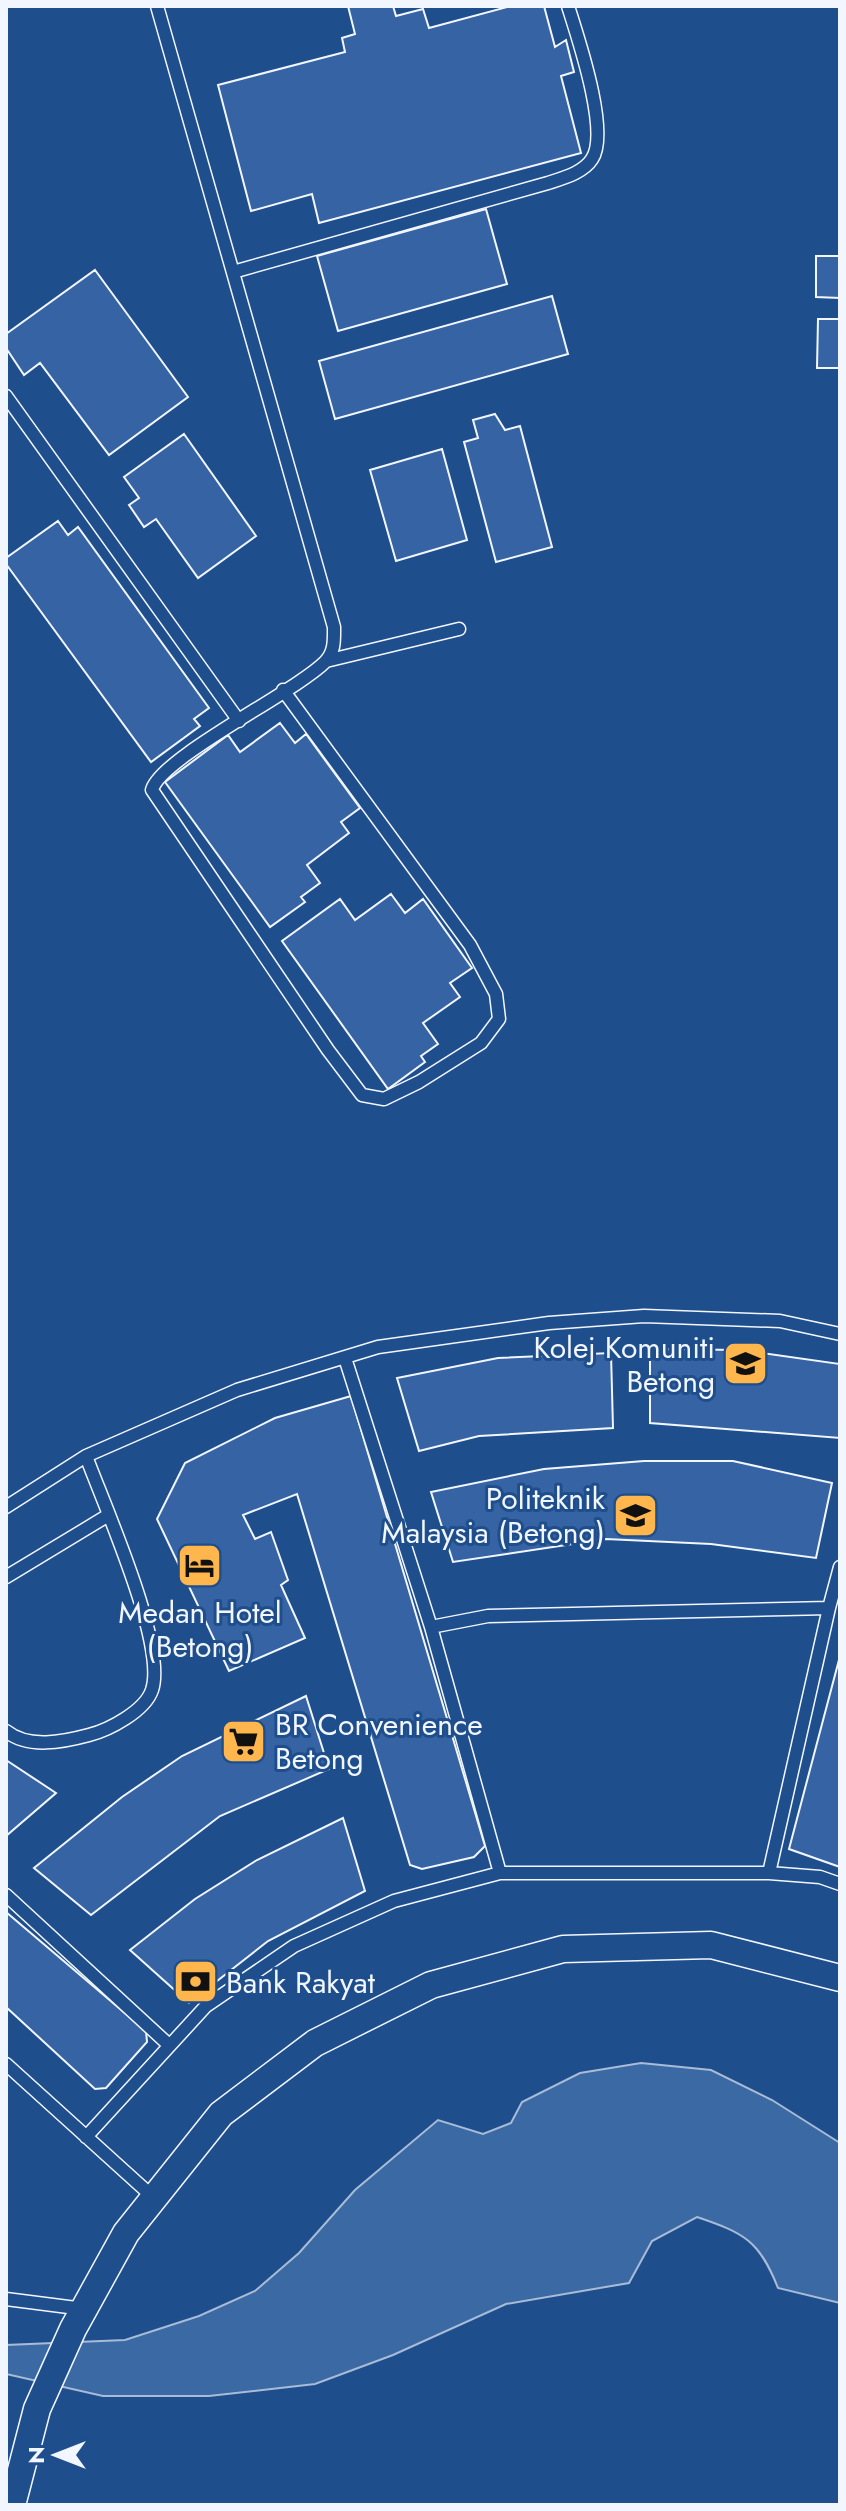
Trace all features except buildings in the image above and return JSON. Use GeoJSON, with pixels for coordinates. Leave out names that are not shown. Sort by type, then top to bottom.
{"type":"FeatureCollection","features":[{"type":"Feature","properties":{"kind":"street"},"geometry":{"type":"LineString","coordinates":[[12,2505],[37,2409],[79,2319],[126,2233],[221,2114],[315,2043],[431,1985],[563,1949],[711,1945],[840,1978]]}},
{"type":"Feature","properties":{"kind":"lane"},"geometry":{"type":"LineString","coordinates":[[157,6],[334,627],[335,645],[326,661]]}},
{"type":"Feature","properties":{"kind":"lane"},"geometry":{"type":"LineString","coordinates":[[233,272],[548,183],[585,168],[599,144],[587,68],[568,6]]}},
{"type":"Feature","properties":{"kind":"lane"},"geometry":{"type":"LineString","coordinates":[[6,396],[239,721]]}},
{"type":"Feature","properties":{"kind":"lane"},"geometry":{"type":"LineString","coordinates":[[283,690],[470,945],[496,994],[499,1019],[481,1043],[384,1099],[362,1095],[328,1050],[152,790],[160,774],[239,721],[283,690],[326,661],[459,629]]}},
{"type":"Feature","properties":{"kind":"lane"},"geometry":{"type":"LineString","coordinates":[[6,1507],[86,1456],[237,1390],[378,1347],[549,1323],[644,1316],[780,1321],[840,1334]]}},
{"type":"Feature","properties":{"kind":"lane"},"geometry":{"type":"LineString","coordinates":[[345,1358],[431,1627],[500,1873]]}},
{"type":"Feature","properties":{"kind":"lane"},"geometry":{"type":"LineString","coordinates":[[6,1731],[12,1736],[46,1743],[92,1734],[138,1710],[151,1693],[156,1670],[149,1631],[86,1456]]}},
{"type":"Feature","properties":{"kind":"lane"},"geometry":{"type":"LineString","coordinates":[[6,1577],[107,1516]]}},
{"type":"Feature","properties":{"kind":"lane"},"geometry":{"type":"LineString","coordinates":[[769,1873],[840,1567]]}},
{"type":"Feature","properties":{"kind":"lane"},"geometry":{"type":"LineString","coordinates":[[431,1627],[488,1616],[829,1608]]}},
{"type":"Feature","properties":{"kind":"lane"},"geometry":{"type":"LineString","coordinates":[[86,2137],[206,2006],[294,1946],[394,1901],[500,1873],[769,1873],[820,1877],[840,1884]]}},
{"type":"Feature","properties":{"kind":"lane"},"geometry":{"type":"LineString","coordinates":[[6,1895],[169,2045]]}},
{"type":"Feature","properties":{"kind":"lane"},"geometry":{"type":"LineString","coordinates":[[6,2064],[153,2197]]}},
{"type":"Feature","properties":{"kind":"lane"},"geometry":{"type":"LineString","coordinates":[[6,2299],[79,2319]]}},
{"type":"Feature","properties":{"kind":"water"},"geometry":{"type":"Polygon","coordinates":[[[641,2063],[711,2070],[772,2100],[840,2143],[840,2303],[778,2288],[764,2259],[748,2240],[697,2217],[652,2241],[629,2283],[506,2304],[393,2355],[315,2384],[209,2396],[103,2396],[6,2374],[6,2345],[125,2340],[199,2316],[255,2291],[299,2253],[355,2190],[438,2120],[483,2134],[511,2123],[522,2102],[580,2073],[641,2063]]]}},
{"type":"Feature","properties":{"kind":"place","name":"Kolej Komuniti Betong"},"geometry":{"type":"Point","coordinates":[746,1364]}},
{"type":"Feature","properties":{"kind":"place","name":"Politeknik Malaysia (Betong)"},"geometry":{"type":"Point","coordinates":[636,1515]}},
{"type":"Feature","properties":{"kind":"place","name":"Medan Hotel (Betong)"},"geometry":{"type":"Point","coordinates":[200,1566]}},
{"type":"Feature","properties":{"kind":"place","name":"BR Convenience Betong"},"geometry":{"type":"Point","coordinates":[244,1741]}},
{"type":"Feature","properties":{"kind":"place","name":"Bank Rakyat"},"geometry":{"type":"Point","coordinates":[195,1982]}}]}
